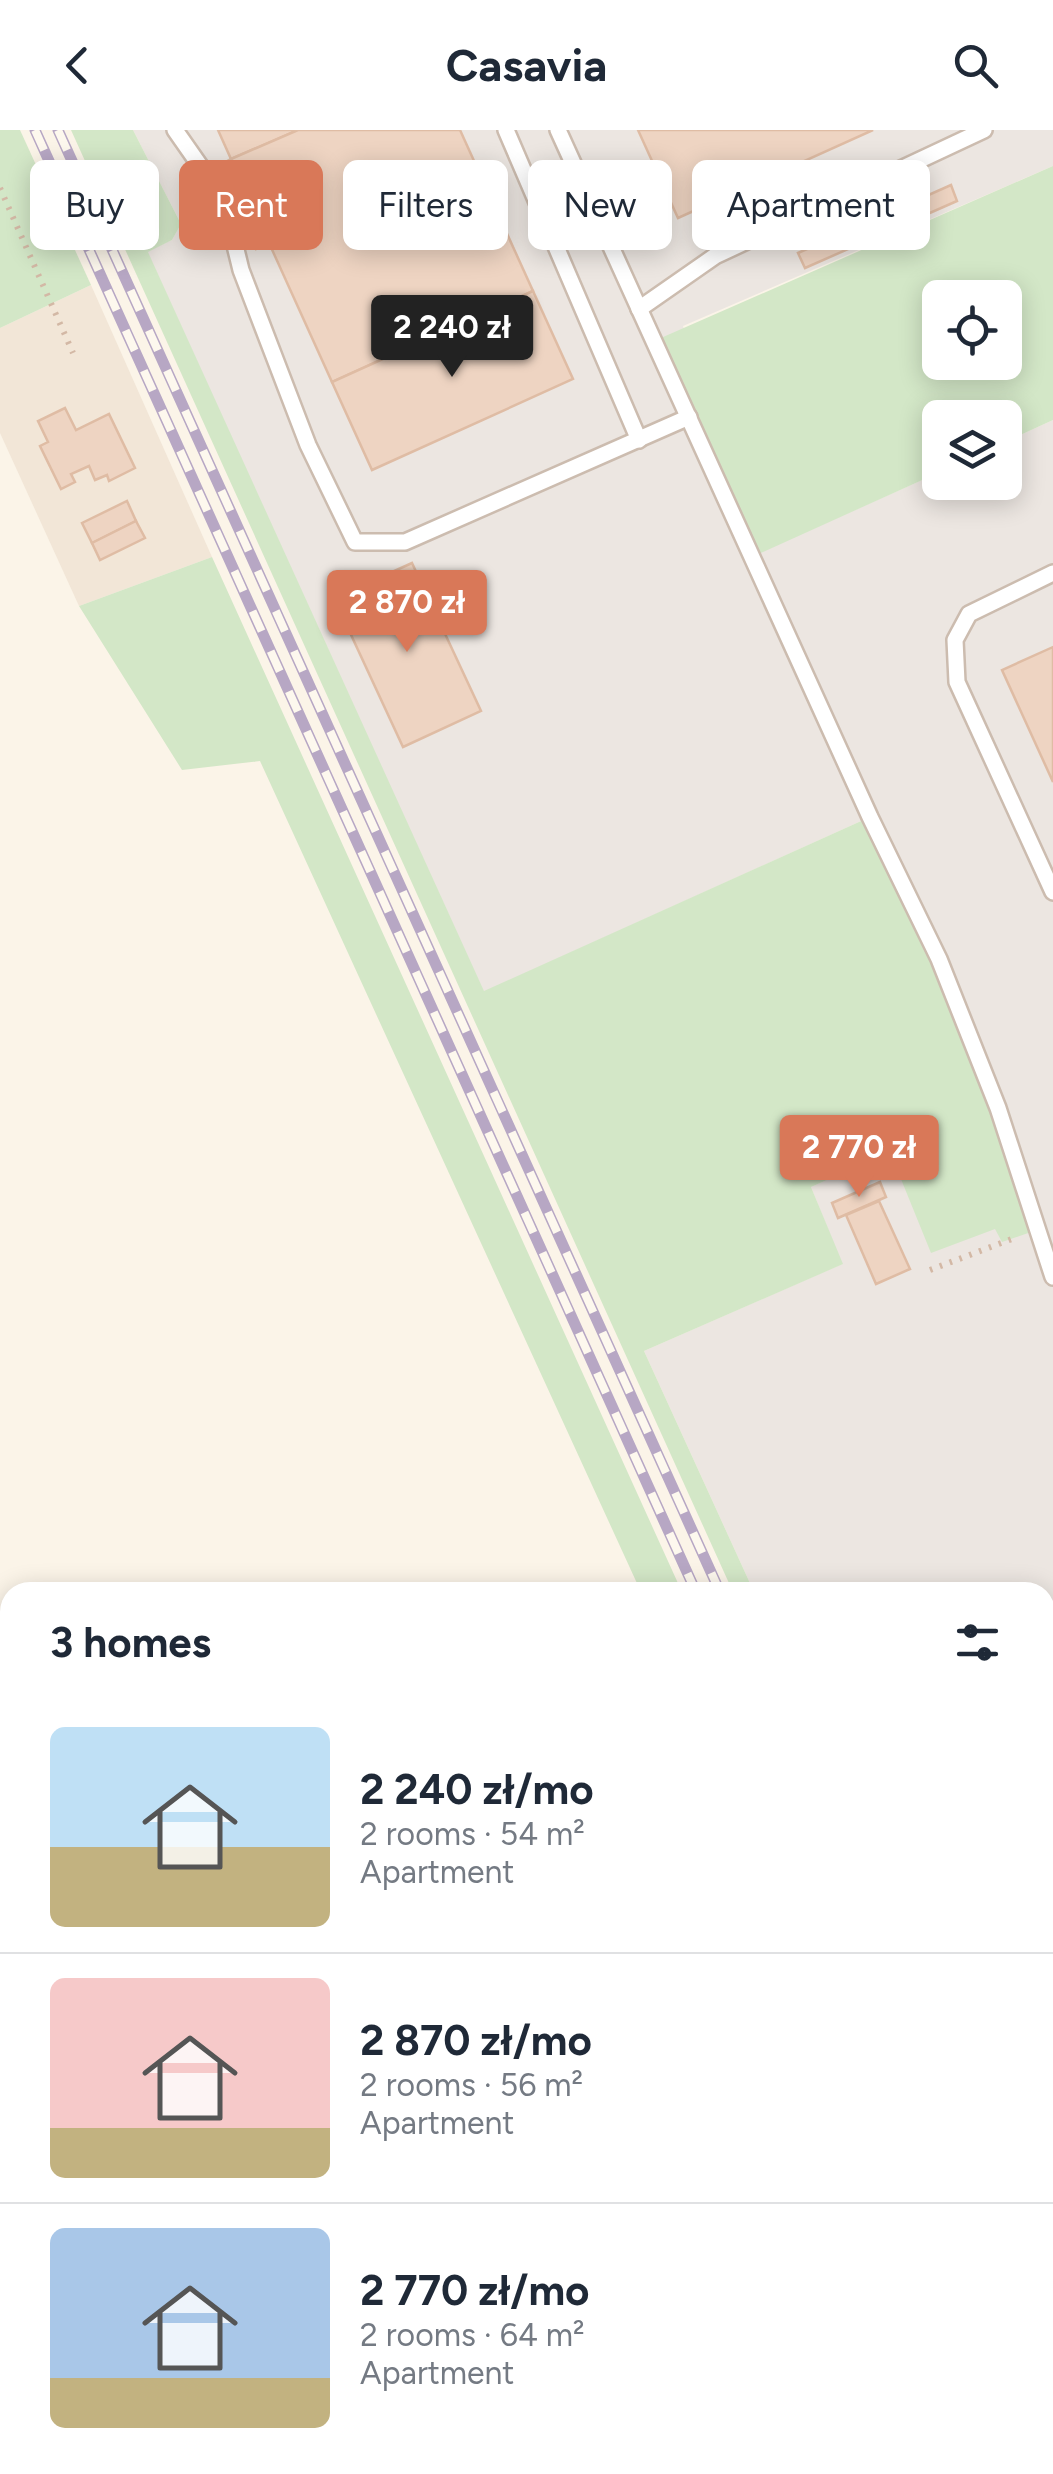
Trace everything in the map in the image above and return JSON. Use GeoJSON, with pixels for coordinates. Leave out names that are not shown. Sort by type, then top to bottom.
{"type":"FeatureCollection","features":[{"type":"Feature","properties":{"kind":"lane"},"geometry":{"type":"LineString","coordinates":[[175,130],[204,170],[230,225],[241,270],[308,445],[354,542],[405,542],[689,417]]}},
{"type":"Feature","properties":{"kind":"lane"},"geometry":{"type":"LineString","coordinates":[[506,130],[639,440]]}},
{"type":"Feature","properties":{"kind":"lane"},"geometry":{"type":"LineString","coordinates":[[558,130],[939,959],[998,1108],[1053,1278]]}},
{"type":"Feature","properties":{"kind":"lane"},"geometry":{"type":"LineString","coordinates":[[640,309],[716,256],[984,130]]}},
{"type":"Feature","properties":{"kind":"lane"},"geometry":{"type":"LineString","coordinates":[[1053,573],[969,614],[953,654],[957,682],[1053,892]]}},
{"type":"Feature","properties":{"kind":"path"},"geometry":{"type":"LineString","coordinates":[[0,188],[73,353]]}},
{"type":"Feature","properties":{"kind":"path"},"geometry":{"type":"LineString","coordinates":[[930,1270],[1037,1230]]}},
{"type":"Feature","properties":{"kind":"shaded area"},"geometry":{"type":"Polygon","coordinates":[[[133,130],[1053,130],[1053,166],[930,219],[930,160],[692,160],[692,250],[859,250],[683,326],[752,556],[922,480],[922,500],[1022,500],[1022,434],[1053,420],[1053,1582],[749,1582],[644,1351],[842,1264],[811,1187],[891,1151],[870,817],[484,992],[147,251],[159,250],[159,246],[172,240],[179,228],[179,250],[323,250],[323,160],[179,160],[179,220],[159,181],[159,160],[148,160],[133,130]]]}},
{"type":"Feature","properties":{"kind":"shaded area"},"geometry":{"type":"Polygon","coordinates":[[[91,285],[212,557],[79,606],[0,433],[0,328],[91,285]]]}},
{"type":"Feature","properties":{"kind":"green space"},"geometry":{"type":"Polygon","coordinates":[[[0,130],[20,130],[34,160],[30,160],[30,250],[75,250],[91,285],[0,328],[0,130]]]}},
{"type":"Feature","properties":{"kind":"green space"},"geometry":{"type":"Polygon","coordinates":[[[71,130],[133,130],[148,160],[85,160],[71,130]]]}},
{"type":"Feature","properties":{"kind":"green space"},"geometry":{"type":"Polygon","coordinates":[[[1053,166],[1053,420],[1022,434],[1022,400],[922,400],[922,480],[752,557],[654,341],[861,250],[930,250],[930,220],[1053,166]]]}},
{"type":"Feature","properties":{"kind":"green space"},"geometry":{"type":"Polygon","coordinates":[[[159,181],[179,220],[172,240],[159,246],[159,181]]]}},
{"type":"Feature","properties":{"kind":"green space"},"geometry":{"type":"Polygon","coordinates":[[[125,250],[152,250],[148,252],[484,991],[870,817],[939,959],[1037,1230],[1002,1242],[995,1229],[931,1253],[890,1152],[811,1187],[843,1264],[644,1351],[749,1582],[728,1582],[125,250]]]}},
{"type":"Feature","properties":{"kind":"green space"},"geometry":{"type":"Polygon","coordinates":[[[212,557],[677,1582],[636,1582],[260,761],[182,770],[79,606],[212,557]]]}},
{"type":"Feature","properties":{"kind":"building"},"geometry":{"type":"Polygon","coordinates":[[[218,130],[298,130],[231,159],[218,130]]]}},
{"type":"Feature","properties":{"kind":"building"},"geometry":{"type":"Polygon","coordinates":[[[298,130],[460,130],[474,160],[343,160],[343,250],[508,250],[508,236],[533,291],[332,382],[272,250],[323,250],[323,160],[231,159],[298,130]]]}},
{"type":"Feature","properties":{"kind":"building"},"geometry":{"type":"Polygon","coordinates":[[[638,130],[873,130],[807,160],[692,160],[692,212],[678,218],[672,205],[672,160],[652,160],[638,130]]]}},
{"type":"Feature","properties":{"kind":"building"},"geometry":{"type":"Polygon","coordinates":[[[951,185],[957,201],[930,213],[930,194],[951,185]]]}},
{"type":"Feature","properties":{"kind":"building"},"geometry":{"type":"Polygon","coordinates":[[[805,250],[846,250],[805,268],[798,253],[805,250]]]}},
{"type":"Feature","properties":{"kind":"building"},"geometry":{"type":"Polygon","coordinates":[[[533,291],[573,379],[372,470],[332,382],[533,291]]]}},
{"type":"Feature","properties":{"kind":"building"},"geometry":{"type":"Polygon","coordinates":[[[65,408],[76,430],[109,414],[135,468],[109,481],[107,475],[95,480],[89,466],[71,474],[75,482],[61,489],[40,446],[48,442],[38,421],[65,408]]]}},
{"type":"Feature","properties":{"kind":"building"},"geometry":{"type":"Polygon","coordinates":[[[127,501],[136,521],[92,543],[82,523],[127,501]]]}},
{"type":"Feature","properties":{"kind":"building"},"geometry":{"type":"Polygon","coordinates":[[[136,521],[145,538],[100,560],[92,543],[136,521]]]}},
{"type":"Feature","properties":{"kind":"building"},"geometry":{"type":"Polygon","coordinates":[[[412,563],[481,711],[403,747],[334,598],[412,563]]]}},
{"type":"Feature","properties":{"kind":"building"},"geometry":{"type":"Polygon","coordinates":[[[1053,647],[1053,782],[1002,670],[1053,647]]]}},
{"type":"Feature","properties":{"kind":"building"},"geometry":{"type":"Polygon","coordinates":[[[880,1182],[886,1197],[838,1218],[832,1203],[880,1182]]]}},
{"type":"Feature","properties":{"kind":"building"},"geometry":{"type":"Polygon","coordinates":[[[879,1201],[910,1269],[876,1284],[846,1215],[879,1201]]]}},
{"type":"Feature","properties":{"kind":"railway"},"geometry":{"type":"LineString","coordinates":[[35,130],[691,1582]]}},
{"type":"Feature","properties":{"kind":"railway"},"geometry":{"type":"LineString","coordinates":[[58,130],[715,1582]]}}]}
